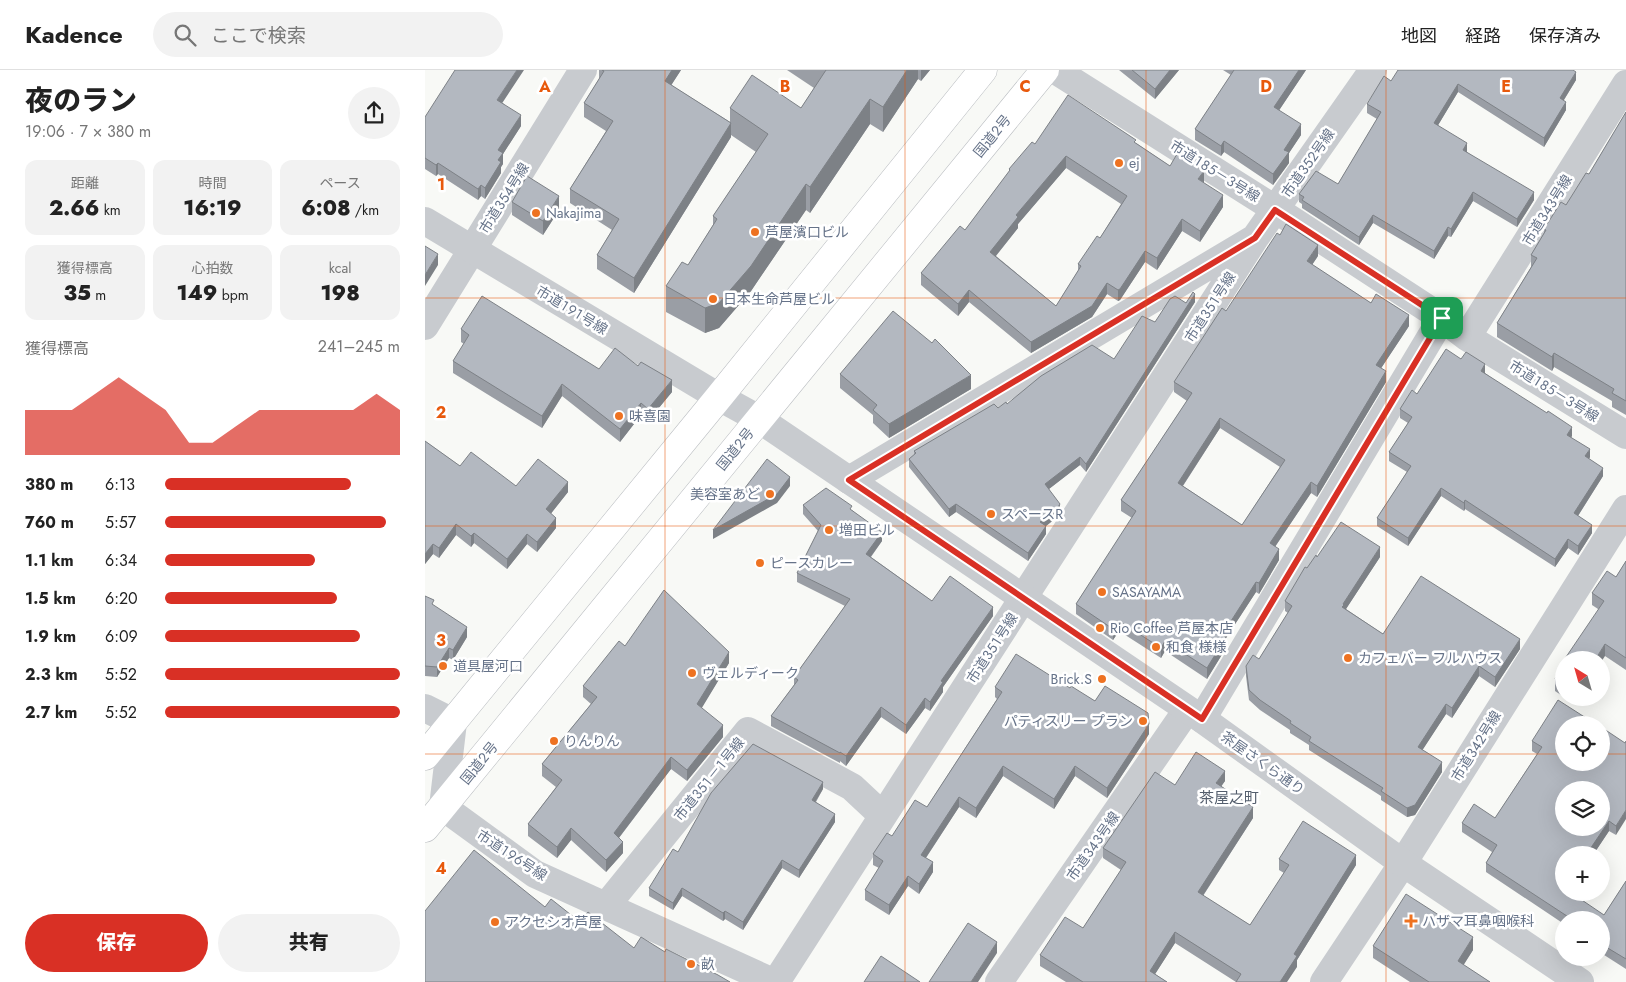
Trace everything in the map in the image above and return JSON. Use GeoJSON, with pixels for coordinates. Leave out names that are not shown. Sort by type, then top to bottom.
{"type":"FeatureCollection","features":[{"type":"Feature","properties":{"kind":"highway"},"geometry":{"type":"LineString","coordinates":[[425,756],[719,398],[983,70]]}},
{"type":"Feature","properties":{"kind":"highway","name":"国道2号"},"geometry":{"type":"LineString","coordinates":[[425,828],[1045,70]]}},
{"type":"Feature","properties":{"kind":"street","name":"市道３５４号線"},"geometry":{"type":"LineString","coordinates":[[425,326],[583,70]]}},
{"type":"Feature","properties":{"kind":"street","name":"市道１８５－３号線"},"geometry":{"type":"LineString","coordinates":[[1055,70],[1442,318],[1467,337],[1626,435]]}},
{"type":"Feature","properties":{"kind":"street","name":"市道３５２号線"},"geometry":{"type":"LineString","coordinates":[[849,480],[1255,238],[1373,70]]}},
{"type":"Feature","properties":{"kind":"street","name":"市道３４３号線"},"geometry":{"type":"LineString","coordinates":[[1467,337],[1626,84]]}},
{"type":"Feature","properties":{"kind":"street","name":"市道１９１号線"},"geometry":{"type":"LineString","coordinates":[[425,221],[719,398]]}},
{"type":"Feature","properties":{"kind":"street","name":"市道３５１号線"},"geometry":{"type":"LineString","coordinates":[[775,982],[1255,238]]}},
{"type":"Feature","properties":{"kind":"street","name":"市道３４３号線"},"geometry":{"type":"LineString","coordinates":[[999,982],[1194,715],[1442,318]]}},
{"type":"Feature","properties":{"kind":"street","name":"茶屋さくら通り"},"geometry":{"type":"LineString","coordinates":[[719,398],[759,419],[1024,598],[1194,715],[1403,863],[1580,982]]}},
{"type":"Feature","properties":{"kind":"street","name":"市道３４２号線"},"geometry":{"type":"LineString","coordinates":[[1324,982],[1403,863],[1626,509]]}},
{"type":"Feature","properties":{"kind":"street"},"geometry":{"type":"LineString","coordinates":[[425,708],[453,722],[443,808]]}},
{"type":"Feature","properties":{"kind":"street","name":"市道３５１－１号線"},"geometry":{"type":"LineString","coordinates":[[605,906],[748,731],[852,787],[883,816]]}},
{"type":"Feature","properties":{"kind":"street","name":"市道１９６号線"},"geometry":{"type":"LineString","coordinates":[[443,808],[535,874],[775,982]]}},
{"type":"Feature","properties":{"kind":"building"},"geometry":{"type":"Polygon","coordinates":[[[455,70],[517,70],[497,100],[521,115],[498,150],[503,153],[498,160],[501,162],[485,188],[481,185],[478,189],[438,163],[436,165],[425,158],[425,117],[455,70]]]}},
{"type":"Feature","properties":{"kind":"building"},"geometry":{"type":"Polygon","coordinates":[[[602,70],[672,70],[665,81],[731,123],[634,278],[597,255],[619,219],[570,189],[613,121],[584,103],[604,71],[602,70]]]}},
{"type":"Feature","properties":{"kind":"building"},"geometry":{"type":"Polygon","coordinates":[[[826,70],[907,70],[883,107],[870,99],[810,187],[806,184],[751,266],[719,303],[705,308],[666,286],[682,262],[688,265],[717,219],[713,216],[768,134],[730,108],[752,75],[801,108],[826,70]]]}},
{"type":"Feature","properties":{"kind":"building"},"geometry":{"type":"Polygon","coordinates":[[[1132,70],[1170,70],[1155,89],[1132,70]]]}},
{"type":"Feature","properties":{"kind":"building"},"geometry":{"type":"Polygon","coordinates":[[[1234,70],[1299,70],[1274,107],[1301,124],[1284,150],[1289,152],[1273,174],[1224,141],[1221,146],[1195,129],[1234,70]]]}},
{"type":"Feature","properties":{"kind":"building"},"geometry":{"type":"Polygon","coordinates":[[[1398,70],[1573,70],[1576,72],[1560,98],[1566,102],[1544,138],[1458,84],[1434,123],[1467,143],[1463,150],[1534,192],[1517,219],[1473,192],[1451,229],[1448,227],[1434,251],[1373,215],[1359,237],[1302,200],[1304,197],[1299,194],[1316,171],[1338,184],[1381,112],[1367,104],[1384,76],[1391,81],[1398,70]]]}},
{"type":"Feature","properties":{"kind":"building"},"geometry":{"type":"Polygon","coordinates":[[[1068,95],[1136,140],[1134,142],[1170,166],[1177,154],[1204,171],[1198,179],[1223,195],[1200,231],[1182,219],[1157,258],[1145,251],[1120,289],[1118,290],[1107,283],[1092,306],[1031,342],[969,290],[958,304],[921,273],[960,226],[965,230],[1009,169],[1032,142],[1035,144],[1068,95]],[[1066,156],[1016,215],[1018,217],[990,252],[1056,306],[1081,266],[1078,264],[1097,236],[1100,238],[1127,196],[1066,156]]]}},
{"type":"Feature","properties":{"kind":"building"},"geometry":{"type":"Polygon","coordinates":[[[1626,112],[1626,401],[1612,393],[1614,389],[1554,353],[1552,357],[1497,323],[1537,258],[1531,255],[1546,230],[1544,229],[1561,202],[1566,205],[1586,173],[1589,174],[1626,112]]]}},
{"type":"Feature","properties":{"kind":"building"},"geometry":{"type":"Polygon","coordinates":[[[527,176],[559,196],[543,221],[512,202],[527,176]]]}},
{"type":"Feature","properties":{"kind":"building"},"geometry":{"type":"Polygon","coordinates":[[[1286,224],[1318,245],[1307,261],[1371,303],[1376,294],[1409,315],[1376,365],[1386,371],[1317,486],[1311,482],[1270,543],[1279,549],[1259,583],[1256,582],[1222,635],[1226,637],[1207,668],[1165,641],[1161,648],[1119,621],[1113,629],[1076,604],[1136,511],[1121,500],[1192,393],[1174,382],[1222,308],[1226,311],[1277,233],[1280,235],[1286,224]],[[1220,418],[1178,483],[1242,525],[1285,460],[1220,418]]]}},
{"type":"Feature","properties":{"kind":"building"},"geometry":{"type":"Polygon","coordinates":[[[425,246],[438,254],[425,275],[425,246]]]}},
{"type":"Feature","properties":{"kind":"building"},"geometry":{"type":"Polygon","coordinates":[[[1193,292],[1195,294],[1086,464],[1080,457],[1045,484],[1060,504],[1056,510],[1040,522],[1046,526],[1028,553],[956,504],[949,509],[909,459],[916,453],[914,451],[994,404],[998,408],[1006,402],[1007,404],[1041,376],[1092,345],[1114,359],[1142,316],[1155,322],[1170,299],[1175,296],[1186,303],[1193,292]]]}},
{"type":"Feature","properties":{"kind":"building"},"geometry":{"type":"Polygon","coordinates":[[[482,296],[599,369],[615,348],[638,366],[641,362],[672,380],[648,409],[641,403],[620,429],[562,384],[542,416],[453,361],[469,335],[461,329],[482,296]]]}},
{"type":"Feature","properties":{"kind":"building"},"geometry":{"type":"Polygon","coordinates":[[[893,311],[932,343],[935,339],[971,375],[889,424],[873,410],[877,405],[840,374],[893,311]]]}},
{"type":"Feature","properties":{"kind":"building"},"geometry":{"type":"Polygon","coordinates":[[[1446,349],[1461,359],[1466,352],[1485,364],[1481,371],[1572,427],[1567,435],[1590,449],[1585,456],[1603,468],[1574,513],[1592,525],[1578,546],[1568,539],[1555,559],[1465,500],[1464,503],[1441,488],[1408,538],[1377,518],[1411,466],[1389,452],[1412,417],[1400,409],[1412,390],[1417,394],[1446,349]]]}},
{"type":"Feature","properties":{"kind":"building"},"geometry":{"type":"Polygon","coordinates":[[[425,441],[460,466],[471,452],[516,486],[538,459],[568,482],[546,509],[556,518],[537,542],[527,534],[507,559],[474,533],[471,536],[456,524],[439,548],[433,544],[425,554],[425,441]]]}},
{"type":"Feature","properties":{"kind":"building"},"geometry":{"type":"Polygon","coordinates":[[[767,459],[790,477],[777,494],[713,530],[767,459]]]}},
{"type":"Feature","properties":{"kind":"building"},"geometry":{"type":"Polygon","coordinates":[[[826,488],[852,506],[850,509],[882,532],[866,554],[932,601],[950,576],[993,607],[941,681],[943,682],[930,702],[925,698],[906,725],[881,707],[846,756],[771,716],[798,680],[794,677],[850,599],[797,573],[821,525],[803,505],[826,488]]]}},
{"type":"Feature","properties":{"kind":"building"},"geometry":{"type":"Polygon","coordinates":[[[1341,522],[1380,547],[1342,607],[1383,634],[1421,576],[1520,639],[1495,677],[1479,666],[1452,708],[1446,704],[1418,747],[1442,762],[1415,805],[1407,808],[1381,791],[1383,788],[1309,741],[1311,737],[1290,723],[1291,721],[1260,700],[1249,690],[1246,666],[1253,655],[1259,659],[1292,606],[1285,601],[1305,567],[1307,568],[1316,555],[1317,557],[1341,522]]]}},
{"type":"Feature","properties":{"kind":"building"},"geometry":{"type":"Polygon","coordinates":[[[1626,561],[1626,658],[1605,644],[1601,651],[1570,651],[1604,601],[1592,593],[1607,571],[1616,577],[1626,561]]]}},
{"type":"Feature","properties":{"kind":"building"},"geometry":{"type":"Polygon","coordinates":[[[664,590],[729,652],[697,704],[723,725],[687,770],[671,757],[614,833],[623,842],[606,860],[571,828],[557,847],[528,824],[562,780],[542,764],[597,697],[583,686],[619,641],[625,646],[664,590]]]}},
{"type":"Feature","properties":{"kind":"building"},"geometry":{"type":"Polygon","coordinates":[[[425,596],[434,600],[432,604],[467,627],[453,650],[449,648],[437,667],[425,666],[425,596]]]}},
{"type":"Feature","properties":{"kind":"building"},"geometry":{"type":"Polygon","coordinates":[[[1016,654],[1070,688],[1071,686],[1095,701],[1105,686],[1148,713],[1149,724],[1107,788],[1075,766],[1054,799],[1003,766],[976,808],[959,797],[921,855],[933,862],[919,884],[908,876],[889,905],[865,890],[883,861],[873,854],[887,833],[892,836],[915,800],[927,807],[1002,692],[995,687],[1016,654]]]}},
{"type":"Feature","properties":{"kind":"building"},"geometry":{"type":"Polygon","coordinates":[[[1555,705],[1567,706],[1583,716],[1555,716],[1555,771],[1610,771],[1610,733],[1625,743],[1626,741],[1626,810],[1616,826],[1610,822],[1610,781],[1555,781],[1555,836],[1599,836],[1592,846],[1555,846],[1555,901],[1583,901],[1598,911],[1559,911],[1486,863],[1497,845],[1462,823],[1474,804],[1495,818],[1542,747],[1532,741],[1555,705]]]}},
{"type":"Feature","properties":{"kind":"building"},"geometry":{"type":"Polygon","coordinates":[[[753,744],[823,782],[812,800],[835,814],[799,870],[782,860],[743,922],[725,911],[723,913],[682,888],[673,903],[649,888],[673,849],[678,852],[711,793],[753,744]]]}},
{"type":"Feature","properties":{"kind":"building"},"geometry":{"type":"Polygon","coordinates":[[[1196,752],[1225,771],[1216,783],[1253,807],[1198,892],[1250,925],[1289,865],[1279,859],[1303,821],[1356,855],[1294,954],[1297,956],[1280,982],[1236,982],[1241,974],[1175,932],[1150,971],[1167,982],[1083,982],[1040,955],[1065,917],[1083,928],[1126,862],[1103,848],[1155,772],[1175,785],[1196,752]]]}},
{"type":"Feature","properties":{"kind":"building","name":"アクセシオ芦屋"},"geometry":{"type":"Polygon","coordinates":[[[474,850],[545,907],[551,899],[580,922],[588,912],[634,948],[641,937],[665,952],[666,949],[730,982],[425,982],[425,911],[474,850]]]}},
{"type":"Feature","properties":{"kind":"building"},"geometry":{"type":"Polygon","coordinates":[[[1626,881],[1626,959],[1610,949],[1610,911],[1607,911],[1626,881]]]}},
{"type":"Feature","properties":{"kind":"building"},"geometry":{"type":"Polygon","coordinates":[[[1406,894],[1473,937],[1458,961],[1490,982],[1429,982],[1373,946],[1406,894]]]}},
{"type":"Feature","properties":{"kind":"building"},"geometry":{"type":"Polygon","coordinates":[[[968,923],[997,942],[971,982],[929,982],[968,923]]]}},
{"type":"Feature","properties":{"kind":"building"},"geometry":{"type":"Polygon","coordinates":[[[881,956],[920,982],[864,982],[881,956]]]}},
{"type":"Feature","properties":{"kind":"place","name":"ej"},"geometry":{"type":"Point","coordinates":[1119,163]}},
{"type":"Feature","properties":{"kind":"place","name":"Nakajima"},"geometry":{"type":"Point","coordinates":[536,213]}},
{"type":"Feature","properties":{"kind":"place","name":"芦屋濱口ビル"},"geometry":{"type":"Point","coordinates":[755,232]}},
{"type":"Feature","properties":{"kind":"place","name":"日本生命芦屋ビル"},"geometry":{"type":"Point","coordinates":[713,299]}},
{"type":"Feature","properties":{"kind":"place","name":"味喜園"},"geometry":{"type":"Point","coordinates":[619,416]}},
{"type":"Feature","properties":{"kind":"place","name":"美容室あど"},"geometry":{"type":"Point","coordinates":[770,494]}},
{"type":"Feature","properties":{"kind":"place","name":"スペースR"},"geometry":{"type":"Point","coordinates":[991,514]}},
{"type":"Feature","properties":{"kind":"place","name":"増田ビル"},"geometry":{"type":"Point","coordinates":[829,530]}},
{"type":"Feature","properties":{"kind":"place","name":"ピースカレー"},"geometry":{"type":"Point","coordinates":[760,563]}},
{"type":"Feature","properties":{"kind":"place","name":"SASAYAMA"},"geometry":{"type":"Point","coordinates":[1102,592]}},
{"type":"Feature","properties":{"kind":"place","name":"Rio Coffee 芦屋本店"},"geometry":{"type":"Point","coordinates":[1100,628]}},
{"type":"Feature","properties":{"kind":"place","name":"和食 様様"},"geometry":{"type":"Point","coordinates":[1156,647]}},
{"type":"Feature","properties":{"kind":"place","name":"カフェバー フルハウス"},"geometry":{"type":"Point","coordinates":[1348,658]}},
{"type":"Feature","properties":{"kind":"place","name":"道具屋河口"},"geometry":{"type":"Point","coordinates":[443,666]}},
{"type":"Feature","properties":{"kind":"place","name":"ヴェルディーク"},"geometry":{"type":"Point","coordinates":[692,673]}},
{"type":"Feature","properties":{"kind":"place","name":"Brick.S"},"geometry":{"type":"Point","coordinates":[1102,679]}},
{"type":"Feature","properties":{"kind":"place","name":"パティスリー プラン"},"geometry":{"type":"Point","coordinates":[1143,721]}},
{"type":"Feature","properties":{"kind":"place","name":"りんりん"},"geometry":{"type":"Point","coordinates":[554,741]}},
{"type":"Feature","properties":{"kind":"place","name":"ハザマ耳鼻咽喉科"},"geometry":{"type":"Point","coordinates":[1411,921]}},
{"type":"Feature","properties":{"kind":"place","name":"アクセシオ芦屋"},"geometry":{"type":"Point","coordinates":[495,922]}},
{"type":"Feature","properties":{"kind":"place","name":"畝"},"geometry":{"type":"Point","coordinates":[691,964]}},
{"type":"Feature","properties":{"kind":"district","name":"茶屋之町"},"geometry":{"type":"Point","coordinates":[1229,798]}},
{"type":"Feature","properties":{"kind":"route"},"geometry":{"type":"LineString","coordinates":[[1275,210],[1442,318],[1202,719],[849,480],[1255,238],[1275,210]]}}]}
